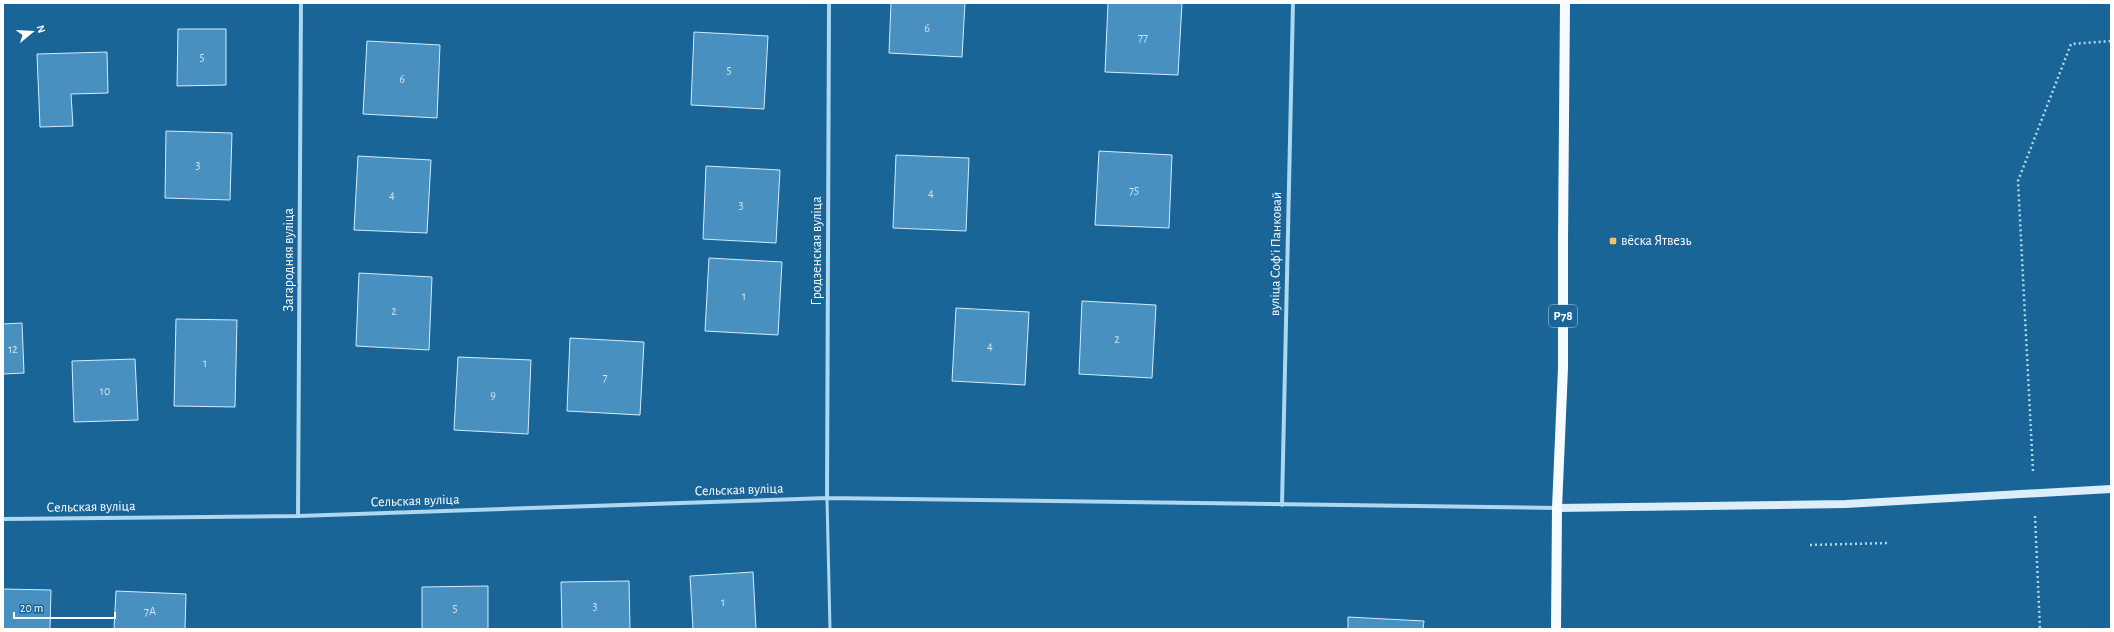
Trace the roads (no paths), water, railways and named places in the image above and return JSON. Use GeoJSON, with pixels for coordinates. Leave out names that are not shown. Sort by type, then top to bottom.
{"type":"FeatureCollection","features":[{"type":"Feature","properties":{"kind":"main road","name":"Р78"},"geometry":{"type":"LineString","coordinates":[[1556,629],[1557,508],[1564,368],[1563,239],[1566,3]]}},
{"type":"Feature","properties":{"kind":"street","name":"Загародняя вуліца"},"geometry":{"type":"LineString","coordinates":[[298,516],[301,3]]}},
{"type":"Feature","properties":{"kind":"street","name":"Гродзенская вуліца"},"geometry":{"type":"LineString","coordinates":[[827,498],[829,3]]}},
{"type":"Feature","properties":{"kind":"street","name":"вуліца Софʼі Панковай"},"geometry":{"type":"LineString","coordinates":[[1282,505],[1293,3]]}},
{"type":"Feature","properties":{"kind":"street"},"geometry":{"type":"LineString","coordinates":[[1557,508],[1846,504],[2111,489]]}},
{"type":"Feature","properties":{"kind":"street","name":"Сельская вуліца"},"geometry":{"type":"LineString","coordinates":[[3,519],[298,516],[827,498],[1557,508]]}},
{"type":"Feature","properties":{"kind":"lane"},"geometry":{"type":"LineString","coordinates":[[827,498],[830,629]]}},
{"type":"Feature","properties":{"kind":"place","name":"вёска Ятвезь"},"geometry":{"type":"Point","coordinates":[1613,241]}}]}
